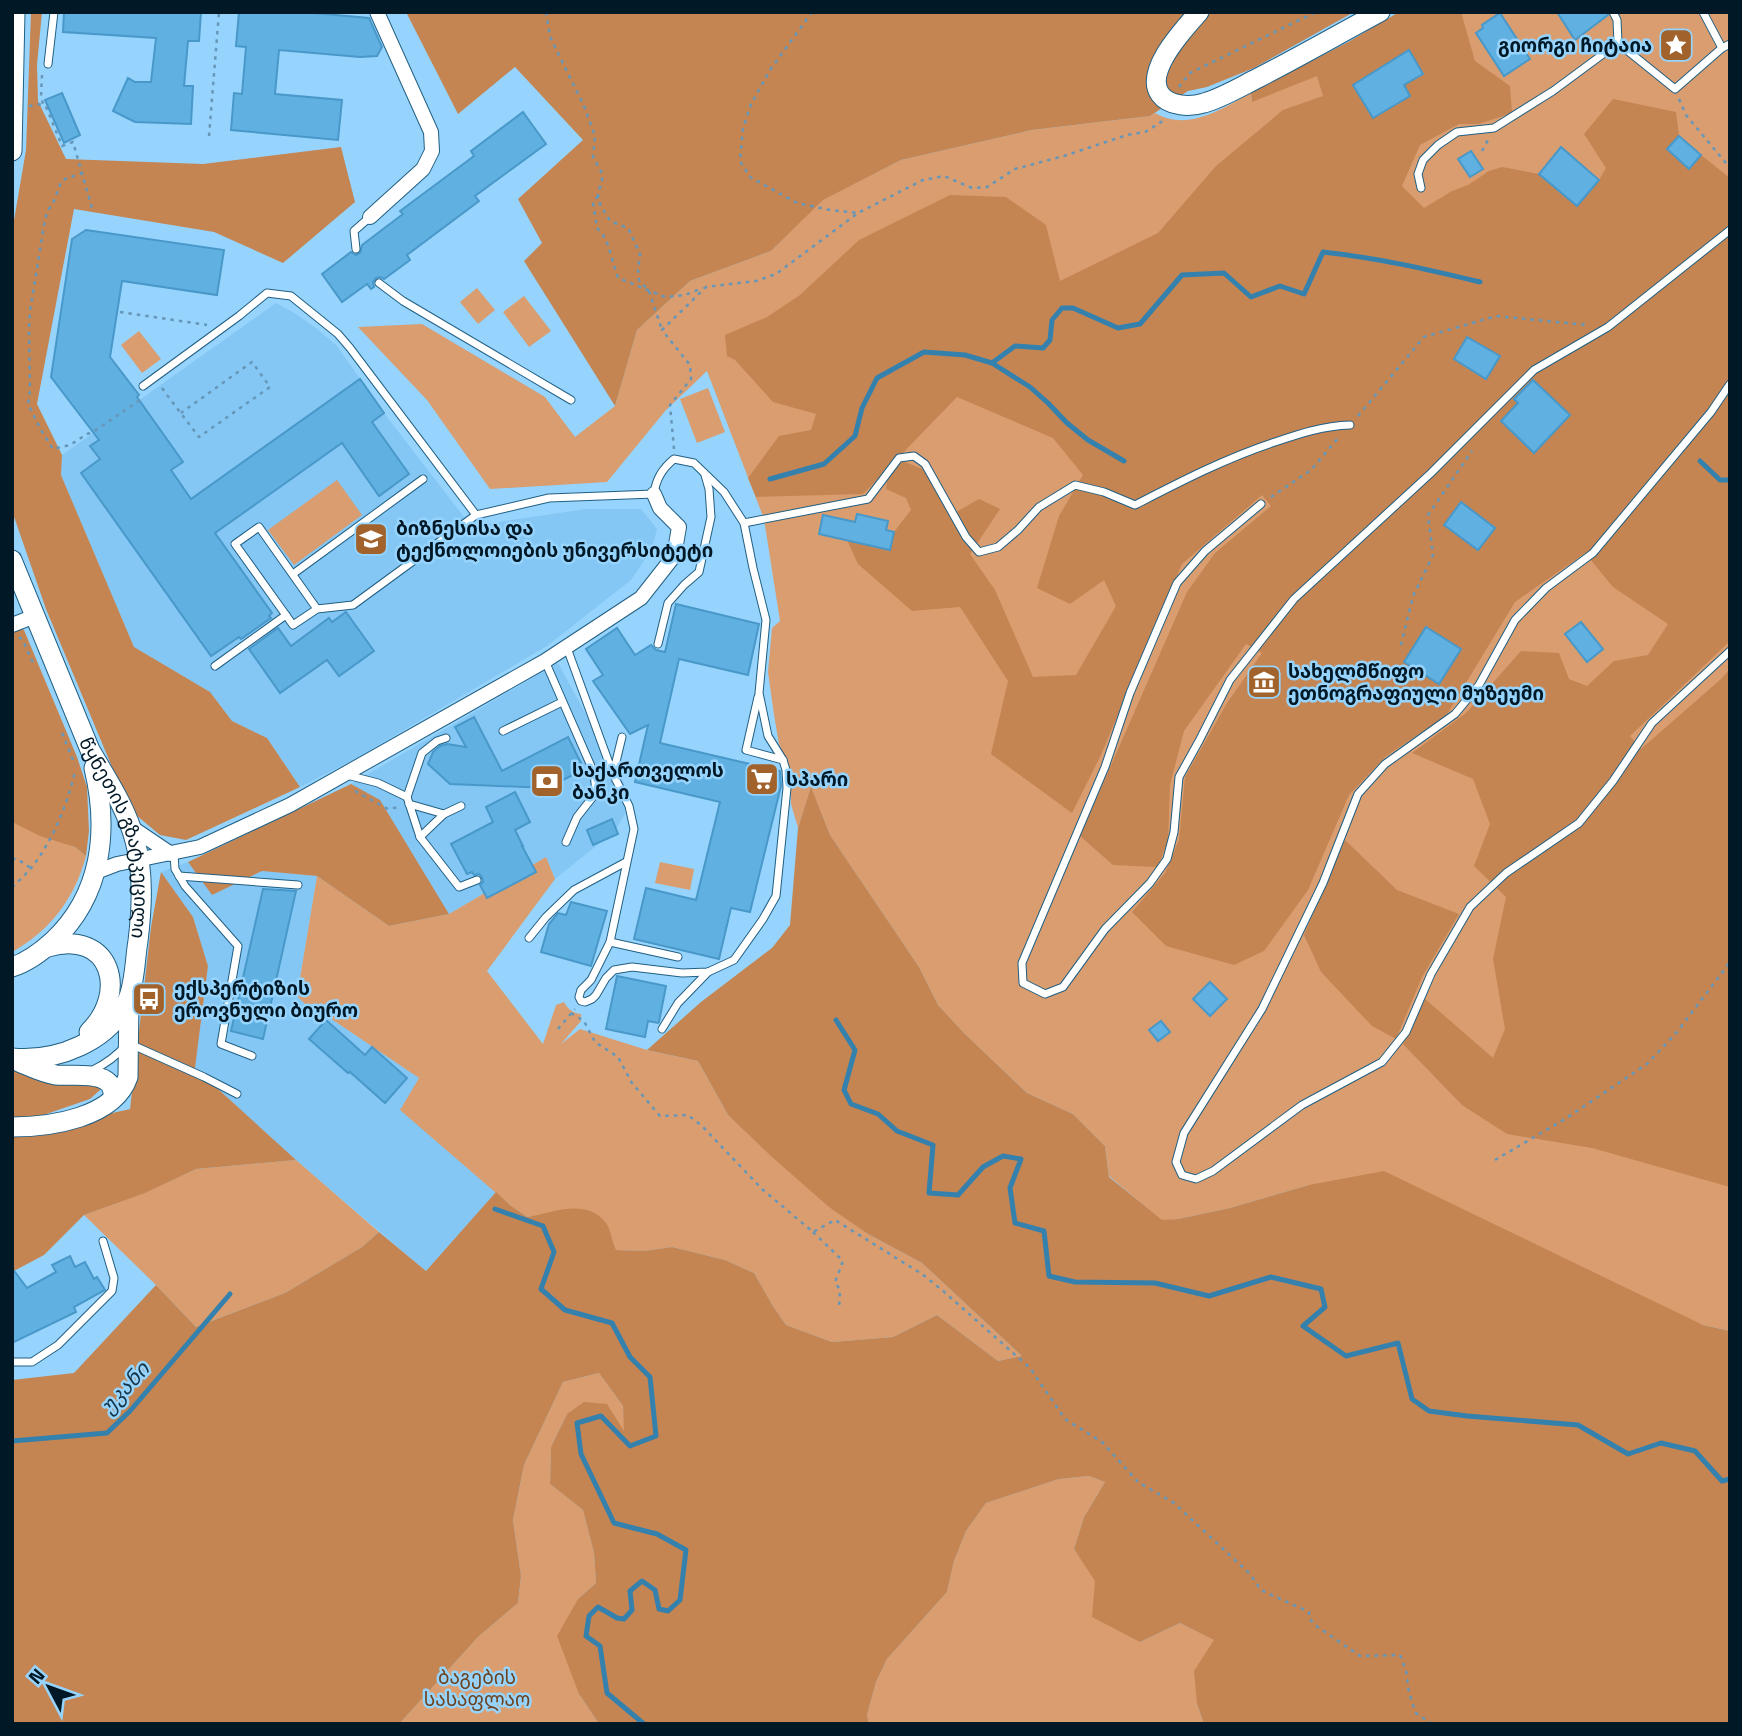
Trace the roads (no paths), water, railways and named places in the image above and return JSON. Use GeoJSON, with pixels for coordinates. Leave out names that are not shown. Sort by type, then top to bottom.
{"type":"FeatureCollection","features":[{"type":"Feature","properties":{"kind":"main road"},"geometry":{"type":"LineString","coordinates":[[12,151],[15,12]]}},
{"type":"Feature","properties":{"kind":"main road"},"geometry":{"type":"LineString","coordinates":[[1199,12],[1171,46],[1159,68],[1156,81],[1157,90],[1164,99],[1180,105],[1204,103],[1274,70],[1380,12]]}},
{"type":"Feature","properties":{"kind":"main road"},"geometry":{"type":"LineString","coordinates":[[12,560],[90,750]]}},
{"type":"Feature","properties":{"kind":"main road","name":"წყნეთის გზატკეცილი"},"geometry":{"type":"LineString","coordinates":[[13,1059],[37,1059],[89,1042],[121,1013],[129,997],[140,928],[139,860],[131,827],[90,750]]}},
{"type":"Feature","properties":{"kind":"main road","name":"წყნეთის გზატკეცილი"},"geometry":{"type":"LineString","coordinates":[[12,967],[46,948],[67,928],[77,915],[96,873],[101,806],[90,750]]}},
{"type":"Feature","properties":{"kind":"main road"},"geometry":{"type":"LineString","coordinates":[[46,948],[72,943],[83,946],[99,955],[109,971],[109,999],[103,1014],[71,1050]]}},
{"type":"Feature","properties":{"kind":"main road"},"geometry":{"type":"LineString","coordinates":[[12,1127],[49,1124],[89,1114],[105,1105],[125,1086],[128,1077],[129,997]]}},
{"type":"Feature","properties":{"kind":"main road"},"geometry":{"type":"LineString","coordinates":[[13,1059],[37,1070],[57,1075],[84,1074],[99,1077],[114,1090],[113,1098]]}},
{"type":"Feature","properties":{"kind":"street"},"geometry":{"type":"LineString","coordinates":[[370,217],[423,169],[432,151],[431,132],[377,12]]}},
{"type":"Feature","properties":{"kind":"street"},"geometry":{"type":"LineString","coordinates":[[96,873],[117,864],[200,847],[348,781],[567,648],[641,598],[674,556],[679,527],[660,508],[654,494]]}},
{"type":"Feature","properties":{"kind":"street"},"geometry":{"type":"LineString","coordinates":[[15,631],[34,616]]}},
{"type":"Feature","properties":{"kind":"street"},"geometry":{"type":"LineString","coordinates":[[131,827],[172,853]]}},
{"type":"Feature","properties":{"kind":"lane"},"geometry":{"type":"LineString","coordinates":[[48,64],[54,12]]}},
{"type":"Feature","properties":{"kind":"lane"},"geometry":{"type":"LineString","coordinates":[[1613,12],[1617,20],[1618,43],[1675,89],[1726,46],[1703,12]]}},
{"type":"Feature","properties":{"kind":"lane"},"geometry":{"type":"LineString","coordinates":[[1421,188],[1418,174],[1423,160],[1438,145],[1457,132],[1494,128],[1553,91],[1618,43]]}},
{"type":"Feature","properties":{"kind":"lane"},"geometry":{"type":"LineString","coordinates":[[356,249],[354,231],[370,217]]}},
{"type":"Feature","properties":{"kind":"lane"},"geometry":{"type":"LineString","coordinates":[[1261,503],[1205,551],[1177,583],[1130,694],[1105,768],[1021,963],[1023,983],[1045,994],[1063,987],[1105,929],[1150,883],[1167,859],[1174,832],[1179,777],[1230,680],[1294,599],[1431,473],[1534,370],[1608,327],[1730,230]]}},
{"type":"Feature","properties":{"kind":"lane"},"geometry":{"type":"LineString","coordinates":[[379,283],[403,301],[571,400]]}},
{"type":"Feature","properties":{"kind":"lane"},"geometry":{"type":"LineString","coordinates":[[143,386],[224,328],[267,293],[291,296],[338,334],[350,348],[475,515]]}},
{"type":"Feature","properties":{"kind":"lane"},"geometry":{"type":"LineString","coordinates":[[1730,384],[1711,412],[1593,553],[1546,589],[1515,620],[1479,685],[1455,714],[1385,764],[1358,794],[1323,883],[1262,1009],[1184,1133],[1176,1162],[1182,1175],[1196,1179],[1213,1171],[1302,1105],[1382,1062],[1406,1032],[1431,974],[1470,907],[1506,873],[1579,823],[1613,781],[1652,723],[1730,652]]}},
{"type":"Feature","properties":{"kind":"lane"},"geometry":{"type":"LineString","coordinates":[[744,523],[868,499],[899,458],[914,456],[925,464],[966,537],[979,552],[998,547],[1039,507],[1075,485],[1104,492],[1135,505],[1250,450],[1316,429],[1350,425]]}},
{"type":"Feature","properties":{"kind":"lane"},"geometry":{"type":"LineString","coordinates":[[317,609],[259,527],[235,544],[293,625],[317,609],[353,605],[475,515],[549,498],[654,494],[656,481],[674,460],[694,463],[724,492],[744,523],[766,620],[759,693],[746,750],[783,760]]}},
{"type":"Feature","properties":{"kind":"lane"},"geometry":{"type":"LineString","coordinates":[[658,644],[668,603],[699,572],[711,517],[705,474]]}},
{"type":"Feature","properties":{"kind":"lane"},"geometry":{"type":"LineString","coordinates":[[293,574],[423,480]]}},
{"type":"Feature","properties":{"kind":"lane"},"geometry":{"type":"LineString","coordinates":[[215,666],[286,615]]}},
{"type":"Feature","properties":{"kind":"lane"},"geometry":{"type":"LineString","coordinates":[[567,648],[613,774],[629,806],[634,829],[610,942],[590,980],[581,989],[579,997],[585,1002],[592,999],[606,978],[614,970],[623,967],[708,972]]}},
{"type":"Feature","properties":{"kind":"lane"},"geometry":{"type":"LineString","coordinates":[[545,661],[594,773],[596,793],[577,817],[566,842]]}},
{"type":"Feature","properties":{"kind":"lane"},"geometry":{"type":"LineString","coordinates":[[662,1029],[678,1003],[708,972],[734,960],[776,896],[787,788],[786,771],[783,760],[768,736],[759,693]]}},
{"type":"Feature","properties":{"kind":"lane"},"geometry":{"type":"LineString","coordinates":[[503,731],[562,702]]}},
{"type":"Feature","properties":{"kind":"lane"},"geometry":{"type":"LineString","coordinates":[[613,774],[622,737]]}},
{"type":"Feature","properties":{"kind":"lane"},"geometry":{"type":"LineString","coordinates":[[446,738],[422,752],[408,801],[420,837],[459,887],[477,880]]}},
{"type":"Feature","properties":{"kind":"lane"},"geometry":{"type":"LineString","coordinates":[[348,781],[378,783],[408,801],[444,814]]}},
{"type":"Feature","properties":{"kind":"lane"},"geometry":{"type":"LineString","coordinates":[[420,837],[444,814],[461,806]]}},
{"type":"Feature","properties":{"kind":"lane"},"geometry":{"type":"LineString","coordinates":[[172,853],[175,869],[185,887],[239,946],[221,1045],[253,1056]]}},
{"type":"Feature","properties":{"kind":"lane"},"geometry":{"type":"LineString","coordinates":[[529,938],[546,916],[574,890],[626,862]]}},
{"type":"Feature","properties":{"kind":"lane"},"geometry":{"type":"LineString","coordinates":[[179,876],[298,885]]}},
{"type":"Feature","properties":{"kind":"lane"},"geometry":{"type":"LineString","coordinates":[[610,942],[678,957]]}},
{"type":"Feature","properties":{"kind":"lane"},"geometry":{"type":"LineString","coordinates":[[84,1074],[109,1062],[128,1044],[237,1094]]}},
{"type":"Feature","properties":{"kind":"lane"},"geometry":{"type":"LineString","coordinates":[[12,1362],[32,1362],[58,1345],[112,1291],[114,1278],[103,1241]]}},
{"type":"Feature","properties":{"kind":"waterway"},"geometry":{"type":"LineString","coordinates":[[770,479],[824,464],[855,436],[862,408],[877,378],[924,352],[965,355],[992,363],[1015,346],[1043,348],[1050,340],[1052,320],[1062,308],[1073,308],[1118,328],[1140,324],[1182,275],[1224,273],[1251,297],[1280,286],[1304,294],[1323,252],[1402,264],[1480,282]]}},
{"type":"Feature","properties":{"kind":"waterway"},"geometry":{"type":"LineString","coordinates":[[992,363],[1030,387],[1088,440],[1124,461]]}},
{"type":"Feature","properties":{"kind":"waterway"},"geometry":{"type":"LineString","coordinates":[[1700,461],[1720,480],[1730,480]]}},
{"type":"Feature","properties":{"kind":"waterway"},"geometry":{"type":"LineString","coordinates":[[836,1020],[855,1050],[844,1090],[851,1104],[878,1114],[897,1131],[933,1145],[929,1193],[958,1195],[983,1167],[1003,1156],[1021,1159],[1010,1188],[1015,1223],[1044,1231],[1049,1276],[1075,1282],[1155,1283],[1209,1296],[1271,1277],[1321,1289],[1325,1307],[1303,1326],[1346,1356],[1398,1343],[1412,1399],[1429,1411],[1578,1425],[1628,1454],[1661,1443],[1695,1451],[1722,1481],[1730,1479]]}},
{"type":"Feature","properties":{"kind":"waterway"},"geometry":{"type":"LineString","coordinates":[[495,1209],[543,1226],[554,1252],[541,1289],[565,1310],[612,1323],[630,1357],[650,1377],[656,1436],[630,1446],[601,1416],[577,1423],[581,1454],[614,1523],[657,1534],[686,1550],[680,1600],[668,1611],[659,1609],[655,1590],[642,1581],[630,1591],[632,1610],[624,1619],[598,1607],[589,1616],[586,1636],[600,1646],[607,1693],[644,1724]]}},
{"type":"Feature","properties":{"kind":"waterway","name":"უკანი"},"geometry":{"type":"LineString","coordinates":[[12,1441],[107,1433],[130,1411],[230,1294]]}},
{"type":"Feature","properties":{"kind":"place","name":"გიორგი ჩიტაია"},"geometry":{"type":"Point","coordinates":[1676,45]}},
{"type":"Feature","properties":{"kind":"place","name":"ბიზნესისა და ტექნოლოიების უნივერსიტეტი"},"geometry":{"type":"Point","coordinates":[371,539]}},
{"type":"Feature","properties":{"kind":"place","name":"სახელმწიფო ეთნოგრაფიული მუზეუმი"},"geometry":{"type":"Point","coordinates":[1264,682]}},
{"type":"Feature","properties":{"kind":"place","name":"სპარი"},"geometry":{"type":"Point","coordinates":[762,779]}},
{"type":"Feature","properties":{"kind":"place","name":"საქართველოს ბანკი"},"geometry":{"type":"Point","coordinates":[547,781]}},
{"type":"Feature","properties":{"kind":"place","name":"ექსპერტიზის ეროვნული ბიურო"},"geometry":{"type":"Point","coordinates":[149,999]}},
{"type":"Feature","properties":{"kind":"park label","name":"ბაგების სასაფლაო"},"geometry":{"type":"Point","coordinates":[477,1688]}}]}
